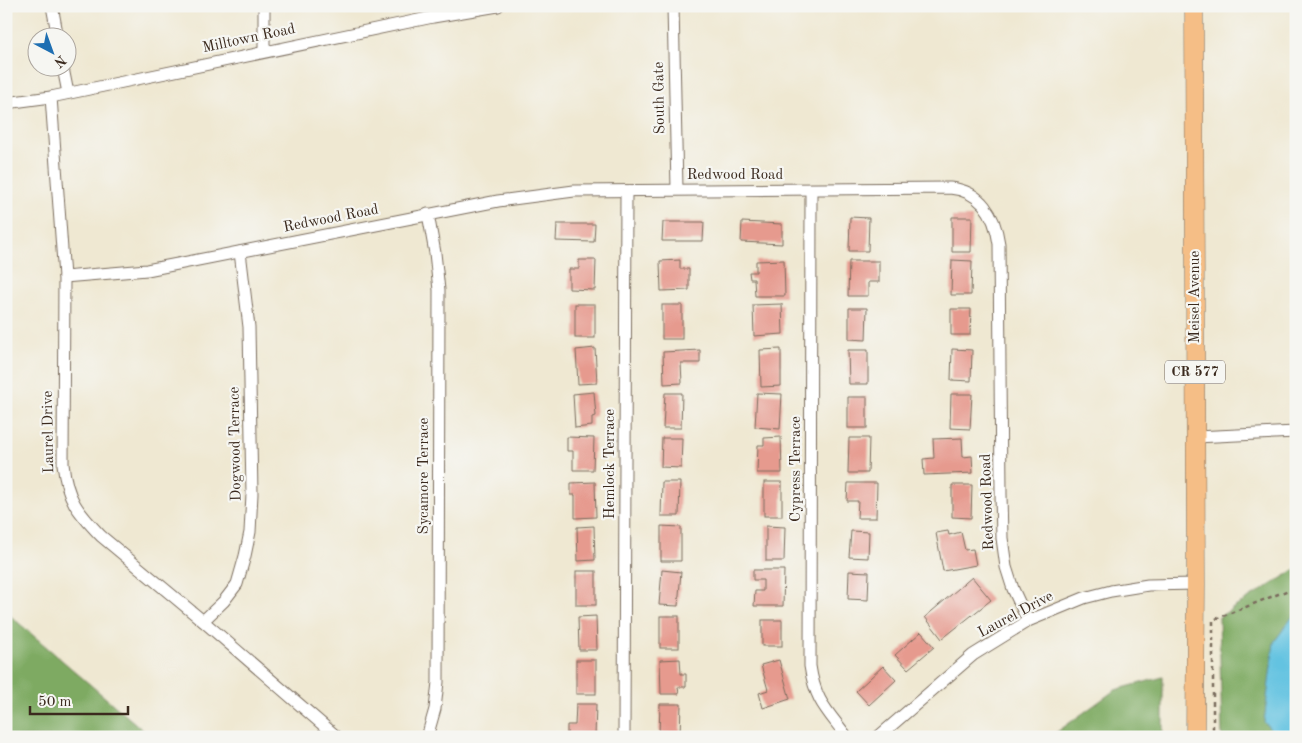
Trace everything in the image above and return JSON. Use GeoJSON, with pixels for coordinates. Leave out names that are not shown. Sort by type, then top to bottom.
{"type":"FeatureCollection","features":[{"type":"Feature","properties":{"kind":"main road","name":"Meisel Avenue"},"geometry":{"type":"LineString","coordinates":[[1194,6],[1195,737]]}},
{"type":"Feature","properties":{"kind":"street"},"geometry":{"type":"LineString","coordinates":[[52,6],[56,28]]}},
{"type":"Feature","properties":{"kind":"street"},"geometry":{"type":"LineString","coordinates":[[264,6],[264,51]]}},
{"type":"Feature","properties":{"kind":"street","name":"Milltown Road"},"geometry":{"type":"LineString","coordinates":[[6,103],[68,93],[433,12],[498,6]]}},
{"type":"Feature","properties":{"kind":"street","name":"South Gate"},"geometry":{"type":"LineString","coordinates":[[674,6],[677,190]]}},
{"type":"Feature","properties":{"kind":"street"},"geometry":{"type":"LineString","coordinates":[[65,78],[68,93]]}},
{"type":"Feature","properties":{"kind":"street","name":"Laurel Drive"},"geometry":{"type":"LineString","coordinates":[[51,96],[64,277],[62,464],[65,485],[73,504],[101,536],[337,737]]}},
{"type":"Feature","properties":{"kind":"street","name":"Redwood Road"},"geometry":{"type":"LineString","coordinates":[[64,277],[147,270],[498,201],[574,191],[964,189],[976,197],[992,218],[999,244],[1002,538],[1006,567],[1028,621]]}},
{"type":"Feature","properties":{"kind":"street","name":"Cypress Terrace"},"geometry":{"type":"LineString","coordinates":[[811,190],[810,666],[813,685],[820,702],[847,737]]}},
{"type":"Feature","properties":{"kind":"street","name":"Hemlock Terrace"},"geometry":{"type":"LineString","coordinates":[[624,737],[626,191]]}},
{"type":"Feature","properties":{"kind":"street","name":"Sycamore Terrace"},"geometry":{"type":"LineString","coordinates":[[427,737],[436,709],[438,682],[439,290],[428,214]]}},
{"type":"Feature","properties":{"kind":"street","name":"Dogwood Terrace"},"geometry":{"type":"LineString","coordinates":[[203,621],[224,601],[236,584],[250,532],[252,494],[249,327],[240,252]]}},
{"type":"Feature","properties":{"kind":"street"},"geometry":{"type":"LineString","coordinates":[[1196,437],[1296,432]]}},
{"type":"Feature","properties":{"kind":"street","name":"Laurel Drive"},"geometry":{"type":"LineString","coordinates":[[878,737],[972,655],[1028,621],[1084,598],[1111,592],[1148,585],[1196,584]]}},
{"type":"Feature","properties":{"kind":"path"},"geometry":{"type":"LineString","coordinates":[[1213,737],[1213,620],[1296,588]]}},
{"type":"Feature","properties":{"kind":"green space"},"geometry":{"type":"Polygon","coordinates":[[[1296,569],[1296,737],[1222,737],[1219,617],[1296,569]]]}},
{"type":"Feature","properties":{"kind":"green space"},"geometry":{"type":"Polygon","coordinates":[[[6,612],[151,737],[6,737],[6,612]]]}},
{"type":"Feature","properties":{"kind":"green space"},"geometry":{"type":"Polygon","coordinates":[[[1163,677],[1163,737],[1050,737],[1115,690],[1163,677]]]}},
{"type":"Feature","properties":{"kind":"water"},"geometry":{"type":"Polygon","coordinates":[[[1296,612],[1296,737],[1277,737],[1264,722],[1274,642],[1296,612]]]}},
{"type":"Feature","properties":{"kind":"building"},"geometry":{"type":"Polygon","coordinates":[[[850,217],[869,218],[868,251],[849,251],[850,217]]]}},
{"type":"Feature","properties":{"kind":"building"},"geometry":{"type":"Polygon","coordinates":[[[952,217],[972,217],[971,252],[952,252],[952,217]]]}},
{"type":"Feature","properties":{"kind":"building"},"geometry":{"type":"Polygon","coordinates":[[[663,222],[704,222],[703,241],[662,241],[663,222]]]}},
{"type":"Feature","properties":{"kind":"building"},"geometry":{"type":"Polygon","coordinates":[[[742,222],[782,224],[782,244],[741,242],[742,222]]]}},
{"type":"Feature","properties":{"kind":"building"},"geometry":{"type":"Polygon","coordinates":[[[557,224],[595,224],[594,242],[556,241],[557,224]]]}},
{"type":"Feature","properties":{"kind":"building"},"geometry":{"type":"Polygon","coordinates":[[[579,260],[596,260],[595,290],[569,289],[569,269],[579,269],[579,260]]]}},
{"type":"Feature","properties":{"kind":"building"},"geometry":{"type":"Polygon","coordinates":[[[680,260],[680,269],[689,269],[689,290],[661,291],[660,261],[680,260]]]}},
{"type":"Feature","properties":{"kind":"building"},"geometry":{"type":"Polygon","coordinates":[[[784,260],[785,296],[755,296],[754,279],[750,279],[749,272],[756,272],[756,261],[784,260]]]}},
{"type":"Feature","properties":{"kind":"building"},"geometry":{"type":"Polygon","coordinates":[[[952,260],[972,261],[971,295],[951,295],[952,260]]]}},
{"type":"Feature","properties":{"kind":"building"},"geometry":{"type":"Polygon","coordinates":[[[849,261],[879,261],[879,282],[868,282],[868,296],[848,296],[849,261]]]}},
{"type":"Feature","properties":{"kind":"building"},"geometry":{"type":"Polygon","coordinates":[[[575,304],[595,304],[595,338],[575,338],[575,304]]]}},
{"type":"Feature","properties":{"kind":"building"},"geometry":{"type":"Polygon","coordinates":[[[782,304],[783,334],[754,336],[753,305],[782,304]]]}},
{"type":"Feature","properties":{"kind":"building"},"geometry":{"type":"Polygon","coordinates":[[[662,305],[682,305],[682,339],[662,339],[662,305]]]}},
{"type":"Feature","properties":{"kind":"building"},"geometry":{"type":"Polygon","coordinates":[[[849,308],[867,308],[866,340],[849,339],[849,308]]]}},
{"type":"Feature","properties":{"kind":"building"},"geometry":{"type":"Polygon","coordinates":[[[951,309],[971,309],[970,335],[951,335],[951,309]]]}},
{"type":"Feature","properties":{"kind":"building"},"geometry":{"type":"Polygon","coordinates":[[[595,348],[597,383],[578,384],[576,350],[595,348]]]}},
{"type":"Feature","properties":{"kind":"building"},"geometry":{"type":"Polygon","coordinates":[[[781,349],[781,386],[761,387],[760,350],[781,349]]]}},
{"type":"Feature","properties":{"kind":"building"},"geometry":{"type":"Polygon","coordinates":[[[952,349],[972,350],[971,381],[951,380],[952,349]]]}},
{"type":"Feature","properties":{"kind":"building"},"geometry":{"type":"Polygon","coordinates":[[[700,350],[700,363],[681,363],[682,383],[664,384],[663,352],[700,350]]]}},
{"type":"Feature","properties":{"kind":"building"},"geometry":{"type":"Polygon","coordinates":[[[848,350],[868,350],[868,384],[849,384],[848,350]]]}},
{"type":"Feature","properties":{"kind":"building"},"geometry":{"type":"Polygon","coordinates":[[[594,392],[596,416],[592,417],[592,426],[575,428],[573,394],[594,392]]]}},
{"type":"Feature","properties":{"kind":"building"},"geometry":{"type":"Polygon","coordinates":[[[665,393],[682,393],[681,428],[663,428],[665,393]]]}},
{"type":"Feature","properties":{"kind":"building"},"geometry":{"type":"Polygon","coordinates":[[[757,393],[782,394],[780,429],[755,427],[757,393]]]}},
{"type":"Feature","properties":{"kind":"building"},"geometry":{"type":"Polygon","coordinates":[[[951,394],[972,394],[970,429],[950,428],[951,394]]]}},
{"type":"Feature","properties":{"kind":"building"},"geometry":{"type":"Polygon","coordinates":[[[848,397],[867,397],[867,428],[848,428],[848,397]]]}},
{"type":"Feature","properties":{"kind":"building"},"geometry":{"type":"Polygon","coordinates":[[[567,437],[594,438],[593,470],[573,470],[573,451],[567,451],[567,437]]]}},
{"type":"Feature","properties":{"kind":"building"},"geometry":{"type":"Polygon","coordinates":[[[781,437],[782,473],[757,473],[758,445],[764,445],[764,438],[781,437]]]}},
{"type":"Feature","properties":{"kind":"building"},"geometry":{"type":"Polygon","coordinates":[[[662,438],[682,438],[681,468],[661,467],[662,438]]]}},
{"type":"Feature","properties":{"kind":"building"},"geometry":{"type":"Polygon","coordinates":[[[849,438],[869,438],[868,473],[848,473],[849,438]]]}},
{"type":"Feature","properties":{"kind":"building"},"geometry":{"type":"Polygon","coordinates":[[[962,438],[963,457],[972,456],[973,473],[924,475],[923,459],[934,458],[933,439],[962,438]]]}},
{"type":"Feature","properties":{"kind":"building"},"geometry":{"type":"Polygon","coordinates":[[[595,482],[596,517],[575,518],[575,495],[571,495],[571,483],[595,482]]]}},
{"type":"Feature","properties":{"kind":"building"},"geometry":{"type":"Polygon","coordinates":[[[662,482],[680,482],[679,516],[661,516],[662,482]]]}},
{"type":"Feature","properties":{"kind":"building"},"geometry":{"type":"Polygon","coordinates":[[[764,482],[782,482],[782,516],[764,516],[764,482]]]}},
{"type":"Feature","properties":{"kind":"building"},"geometry":{"type":"Polygon","coordinates":[[[848,483],[877,483],[876,518],[857,518],[858,501],[847,501],[848,483]]]}},
{"type":"Feature","properties":{"kind":"building"},"geometry":{"type":"Polygon","coordinates":[[[952,485],[972,485],[971,518],[952,517],[952,485]]]}},
{"type":"Feature","properties":{"kind":"building"},"geometry":{"type":"Polygon","coordinates":[[[594,526],[595,560],[578,561],[577,527],[594,526]]]}},
{"type":"Feature","properties":{"kind":"building"},"geometry":{"type":"Polygon","coordinates":[[[661,526],[681,527],[681,561],[661,561],[661,526]]]}},
{"type":"Feature","properties":{"kind":"building"},"geometry":{"type":"Polygon","coordinates":[[[766,526],[785,527],[784,561],[766,561],[766,526]]]}},
{"type":"Feature","properties":{"kind":"building"},"geometry":{"type":"Polygon","coordinates":[[[851,531],[869,532],[868,558],[849,557],[851,531]]]}},
{"type":"Feature","properties":{"kind":"building"},"geometry":{"type":"Polygon","coordinates":[[[948,531],[949,535],[961,532],[965,550],[973,549],[976,565],[943,571],[936,533],[948,531]]]}},
{"type":"Feature","properties":{"kind":"building"},"geometry":{"type":"Polygon","coordinates":[[[662,570],[681,572],[678,606],[659,605],[662,570]]]}},
{"type":"Feature","properties":{"kind":"building"},"geometry":{"type":"Polygon","coordinates":[[[753,570],[784,570],[783,606],[754,606],[755,591],[763,591],[763,580],[753,580],[753,570]]]}},
{"type":"Feature","properties":{"kind":"building"},"geometry":{"type":"Polygon","coordinates":[[[576,571],[596,571],[596,605],[576,605],[576,571]]]}},
{"type":"Feature","properties":{"kind":"building"},"geometry":{"type":"Polygon","coordinates":[[[849,571],[869,572],[868,600],[848,599],[849,571]]]}},
{"type":"Feature","properties":{"kind":"building"},"geometry":{"type":"Polygon","coordinates":[[[972,577],[991,600],[942,639],[925,617],[972,577]]]}},
{"type":"Feature","properties":{"kind":"building"},"geometry":{"type":"Polygon","coordinates":[[[596,616],[597,650],[579,650],[578,617],[596,616]]]}},
{"type":"Feature","properties":{"kind":"building"},"geometry":{"type":"Polygon","coordinates":[[[660,616],[679,616],[679,648],[660,648],[660,616]]]}},
{"type":"Feature","properties":{"kind":"building"},"geometry":{"type":"Polygon","coordinates":[[[762,620],[782,620],[782,646],[762,646],[762,620]]]}},
{"type":"Feature","properties":{"kind":"building"},"geometry":{"type":"Polygon","coordinates":[[[921,632],[934,647],[908,669],[895,655],[921,632]]]}},
{"type":"Feature","properties":{"kind":"building"},"geometry":{"type":"Polygon","coordinates":[[[680,659],[681,674],[686,674],[686,687],[678,687],[679,694],[661,694],[660,660],[680,659]]]}},
{"type":"Feature","properties":{"kind":"building"},"geometry":{"type":"Polygon","coordinates":[[[576,660],[596,660],[596,694],[576,694],[576,660]]]}},
{"type":"Feature","properties":{"kind":"building"},"geometry":{"type":"Polygon","coordinates":[[[779,660],[790,699],[763,708],[759,693],[768,690],[761,665],[779,660]]]}},
{"type":"Feature","properties":{"kind":"building"},"geometry":{"type":"Polygon","coordinates":[[[883,666],[896,680],[869,705],[856,691],[883,666]]]}},
{"type":"Feature","properties":{"kind":"building"},"geometry":{"type":"Polygon","coordinates":[[[576,704],[596,704],[595,737],[567,737],[567,725],[575,725],[576,704]]]}},
{"type":"Feature","properties":{"kind":"building"},"geometry":{"type":"Polygon","coordinates":[[[660,704],[681,704],[680,734],[659,733],[660,704]]]}}]}
